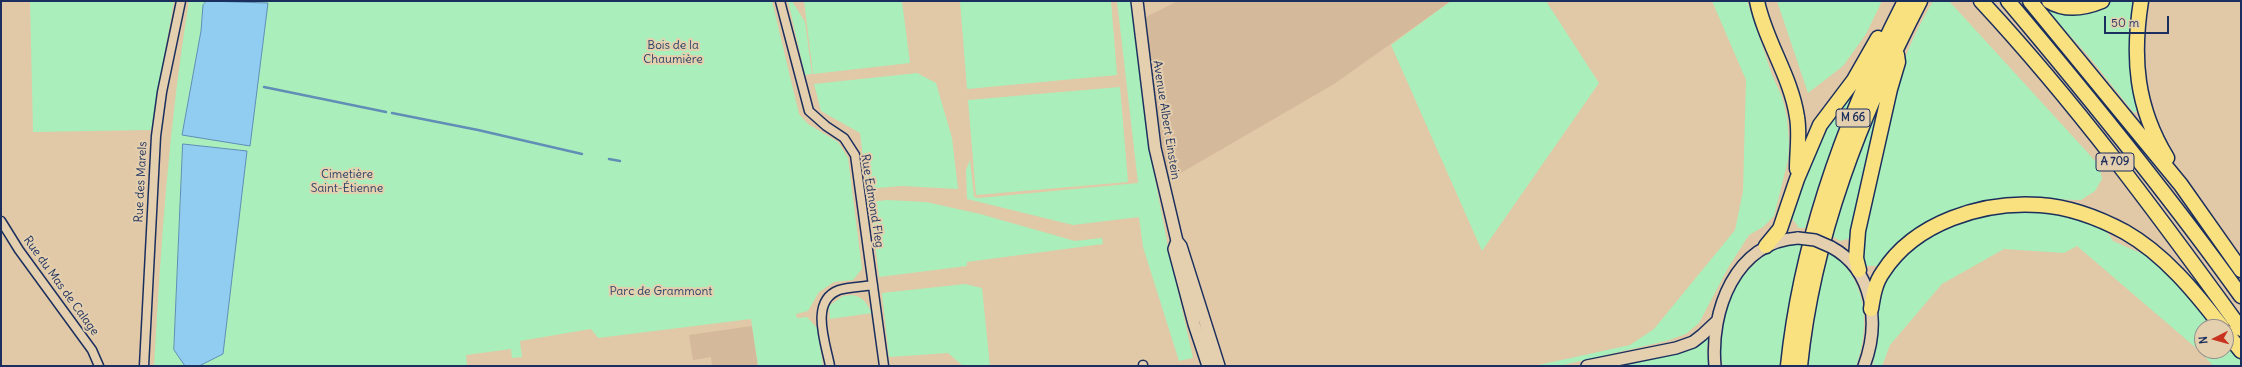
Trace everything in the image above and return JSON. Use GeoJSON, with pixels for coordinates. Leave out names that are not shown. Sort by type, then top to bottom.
{"type":"FeatureCollection","features":[{"type":"Feature","properties":{"kind":"highway"},"geometry":{"type":"LineString","coordinates":[[1756,1],[1795,106],[1798,139],[1797,179]]}},
{"type":"Feature","properties":{"kind":"highway","name":"M 66"},"geometry":{"type":"LineString","coordinates":[[1800,366],[1812,286],[1825,232],[1879,83],[1920,1]]}},
{"type":"Feature","properties":{"kind":"highway","name":"A 709"},"geometry":{"type":"LineString","coordinates":[[1981,1],[2078,114],[2174,237],[2241,329]]}},
{"type":"Feature","properties":{"kind":"highway","name":"A 709"},"geometry":{"type":"LineString","coordinates":[[2008,1],[2092,100],[2172,202],[2241,296]]}},
{"type":"Feature","properties":{"kind":"highway"},"geometry":{"type":"LineString","coordinates":[[2030,1],[2181,185],[2241,270]]}},
{"type":"Feature","properties":{"kind":"highway"},"geometry":{"type":"LineString","coordinates":[[2049,1],[2072,8],[2090,6],[2102,1]]}},
{"type":"Feature","properties":{"kind":"highway"},"geometry":{"type":"LineString","coordinates":[[2141,1],[2135,52],[2138,80],[2144,111],[2159,145],[2177,173],[2181,185]]}},
{"type":"Feature","properties":{"kind":"highway","name":"M 66"},"geometry":{"type":"LineString","coordinates":[[1766,246],[1780,229],[1797,179],[1820,125],[1854,80],[1892,12],[1903,5]]}},
{"type":"Feature","properties":{"kind":"highway","name":"M 66"},"geometry":{"type":"LineString","coordinates":[[1788,366],[1800,287],[1812,235],[1824,194],[1858,105],[1903,5]]}},
{"type":"Feature","properties":{"kind":"highway","name":"M 66"},"geometry":{"type":"LineString","coordinates":[[1859,270],[1856,258],[1858,231],[1890,89],[1898,62],[1896,47]]}},
{"type":"Feature","properties":{"kind":"highway"},"geometry":{"type":"LineString","coordinates":[[1871,309],[1875,288],[1882,272],[1894,257],[1913,240],[1938,225],[1978,210],[2018,205],[2040,205],[2084,214],[2126,233],[2146,246],[2178,276],[2215,319]]}},
{"type":"Feature","properties":{"kind":"highway"},"geometry":{"type":"LineString","coordinates":[[2234,342],[2241,351]]}},
{"type":"Feature","properties":{"kind":"street","name":"Rue des Marels"},"geometry":{"type":"LineString","coordinates":[[144,366],[156,136],[162,92],[181,1]]}},
{"type":"Feature","properties":{"kind":"street","name":"Rue Edmond Fleg"},"geometry":{"type":"LineString","coordinates":[[780,1],[809,111],[826,126],[844,138],[855,155],[884,366]]}},
{"type":"Feature","properties":{"kind":"street","name":"Avenue Albert Einstein"},"geometry":{"type":"LineString","coordinates":[[1137,1],[1155,148],[1177,241],[1181,246],[1219,366]]}},
{"type":"Feature","properties":{"kind":"street","name":"Rue du Mas de Calage"},"geometry":{"type":"LineString","coordinates":[[1,221],[19,250],[92,350],[99,366]]}},
{"type":"Feature","properties":{"kind":"street"},"geometry":{"type":"LineString","coordinates":[[1715,366],[1714,350],[1717,321],[1727,290],[1738,270],[1746,261],[1766,246],[1789,239],[1798,238],[1815,240],[1831,246],[1847,258],[1859,270],[1868,292],[1871,309],[1871,335],[1864,366]]}},
{"type":"Feature","properties":{"kind":"street","name":"Avenue Albert Einstein"},"geometry":{"type":"LineString","coordinates":[[1177,241],[1174,249],[1194,324],[1208,366]]}},
{"type":"Feature","properties":{"kind":"street"},"geometry":{"type":"LineString","coordinates":[[830,366],[820,312],[824,302],[838,290],[872,285]]}},
{"type":"Feature","properties":{"kind":"street"},"geometry":{"type":"LineString","coordinates":[[1587,366],[1676,348],[1692,342],[1717,321]]}},
{"type":"Feature","properties":{"kind":"shaded area"},"geometry":{"type":"Polygon","coordinates":[[[1178,1],[1451,1],[1334,84],[1167,181],[1144,18],[1178,1]]]}},
{"type":"Feature","properties":{"kind":"shaded area"},"geometry":{"type":"Polygon","coordinates":[[[752,326],[758,366],[712,366],[711,357],[693,360],[689,335],[752,326]]]}},
{"type":"Feature","properties":{"kind":"green space"},"geometry":{"type":"Polygon","coordinates":[[[30,1],[174,1],[151,130],[33,132],[30,1]]]}},
{"type":"Feature","properties":{"kind":"green space","name":"Cimetière Saint-Étienne"},"geometry":{"type":"Polygon","coordinates":[[[189,1],[772,1],[799,114],[808,124],[838,142],[848,158],[862,269],[853,280],[834,282],[819,292],[808,311],[796,314],[797,318],[807,317],[817,328],[823,366],[758,366],[751,319],[598,338],[591,329],[520,341],[522,357],[512,358],[511,349],[466,355],[467,366],[154,366],[171,137],[189,1]]]}},
{"type":"Feature","properties":{"kind":"green space"},"geometry":{"type":"Polygon","coordinates":[[[788,1],[792,1],[805,22],[812,74],[805,75],[788,1]]]}},
{"type":"Feature","properties":{"kind":"green space"},"geometry":{"type":"Polygon","coordinates":[[[804,1],[902,1],[910,63],[813,74],[804,1]]]}},
{"type":"Feature","properties":{"kind":"green space"},"geometry":{"type":"Polygon","coordinates":[[[960,1],[1111,1],[1117,75],[967,89],[960,1]]]}},
{"type":"Feature","properties":{"kind":"green space"},"geometry":{"type":"Polygon","coordinates":[[[1117,1],[1132,1],[1149,148],[1168,247],[1193,358],[1179,361],[1143,247],[1139,217],[1073,225],[967,199],[966,170],[970,160],[974,197],[979,198],[1138,183],[1117,1]]]}},
{"type":"Feature","properties":{"kind":"green space"},"geometry":{"type":"Polygon","coordinates":[[[1451,1],[1546,1],[1599,83],[1482,251],[1391,45],[1451,1]]]}},
{"type":"Feature","properties":{"kind":"green space"},"geometry":{"type":"Polygon","coordinates":[[[1712,1],[1747,1],[1772,75],[1782,97],[1787,118],[1789,143],[1788,160],[1774,216],[1763,227],[1749,235],[1728,268],[1699,323],[1686,334],[1666,341],[1559,366],[1534,366],[1630,345],[1654,329],[1735,230],[1743,191],[1746,80],[1712,1]]]}},
{"type":"Feature","properties":{"kind":"green space"},"geometry":{"type":"Polygon","coordinates":[[[1777,1],[1882,1],[1866,34],[1843,66],[1808,93],[1777,1]]]}},
{"type":"Feature","properties":{"kind":"green space"},"geometry":{"type":"Polygon","coordinates":[[[1933,1],[1949,1],[2099,165],[2102,179],[2095,191],[2081,200],[2038,199],[1932,222],[1901,240],[1877,266],[1866,266],[1864,235],[1873,181],[1902,67],[1920,25],[1933,1]]]}},
{"type":"Feature","properties":{"kind":"green space"},"geometry":{"type":"Polygon","coordinates":[[[2106,1],[2135,1],[2131,29],[2132,70],[2137,111],[2134,113],[2090,58],[2041,3],[2060,10],[2106,1]]]}},
{"type":"Feature","properties":{"kind":"green space"},"geometry":{"type":"Polygon","coordinates":[[[917,73],[936,83],[952,138],[958,189],[902,186],[867,189],[860,133],[821,111],[814,84],[917,73]]]}},
{"type":"Feature","properties":{"kind":"green space"},"geometry":{"type":"Polygon","coordinates":[[[1862,74],[1817,190],[1805,228],[1799,228],[1792,218],[1807,164],[1829,116],[1862,74]]]}},
{"type":"Feature","properties":{"kind":"green space"},"geometry":{"type":"Polygon","coordinates":[[[1120,87],[1128,182],[976,195],[968,100],[1120,87]]]}},
{"type":"Feature","properties":{"kind":"green space"},"geometry":{"type":"Polygon","coordinates":[[[1881,100],[1852,238],[1840,241],[1832,236],[1858,157],[1881,100]]]}},
{"type":"Feature","properties":{"kind":"green space"},"geometry":{"type":"Polygon","coordinates":[[[887,200],[926,202],[980,214],[1075,241],[1102,238],[1103,244],[967,262],[967,266],[879,277],[871,202],[887,200]]]}},
{"type":"Feature","properties":{"kind":"green space"},"geometry":{"type":"Polygon","coordinates":[[[2010,211],[2035,212],[2067,216],[2096,225],[2107,232],[2113,241],[2154,259],[2208,319],[2194,319],[2194,346],[2077,246],[2064,253],[2004,249],[1942,284],[1890,345],[1882,366],[1873,366],[1881,287],[1904,255],[1934,234],[1972,218],[2010,211]]]}},
{"type":"Feature","properties":{"kind":"green space"},"geometry":{"type":"Polygon","coordinates":[[[1792,244],[1803,244],[1787,320],[1781,366],[1723,366],[1721,347],[1722,328],[1734,291],[1745,275],[1758,261],[1774,250],[1792,244]]]}},
{"type":"Feature","properties":{"kind":"green space"},"geometry":{"type":"Polygon","coordinates":[[[1829,252],[1842,262],[1851,275],[1858,289],[1862,303],[1864,319],[1863,335],[1861,351],[1856,366],[1808,366],[1818,297],[1829,252]]]}},
{"type":"Feature","properties":{"kind":"green space"},"geometry":{"type":"Polygon","coordinates":[[[965,284],[982,288],[990,366],[963,366],[948,353],[889,357],[882,293],[965,284]]]}},
{"type":"Feature","properties":{"kind":"green space"},"geometry":{"type":"Polygon","coordinates":[[[852,295],[862,299],[872,313],[830,319],[829,306],[843,296],[852,295]]]}},
{"type":"Feature","properties":{"kind":"green space"},"geometry":{"type":"Polygon","coordinates":[[[1709,335],[1707,348],[1709,366],[1602,366],[1683,351],[1709,335]]]}},
{"type":"Feature","properties":{"kind":"green space"},"geometry":{"type":"Polygon","coordinates":[[[2234,352],[2241,361],[2241,366],[2213,366],[2207,359],[2234,359],[2234,352]]]}},
{"type":"Feature","properties":{"kind":"water"},"geometry":{"type":"Polygon","coordinates":[[[207,1],[268,3],[250,146],[182,135],[201,31],[203,5],[207,1]]]}},
{"type":"Feature","properties":{"kind":"water"},"geometry":{"type":"Polygon","coordinates":[[[183,144],[247,151],[223,354],[199,366],[185,366],[174,350],[183,144]]]}},
{"type":"Feature","properties":{"kind":"waterway"},"geometry":{"type":"LineString","coordinates":[[264,87],[386,112]]}},
{"type":"Feature","properties":{"kind":"waterway"},"geometry":{"type":"LineString","coordinates":[[392,113],[478,130],[582,154]]}},
{"type":"Feature","properties":{"kind":"waterway"},"geometry":{"type":"LineString","coordinates":[[609,159],[620,161]]}},
{"type":"Feature","properties":{"kind":"park label","name":"Bois de la Chaumière"},"geometry":{"type":"Point","coordinates":[673,53]}},
{"type":"Feature","properties":{"kind":"park label","name":"Parc de Grammont"},"geometry":{"type":"Point","coordinates":[661,292]}}]}
